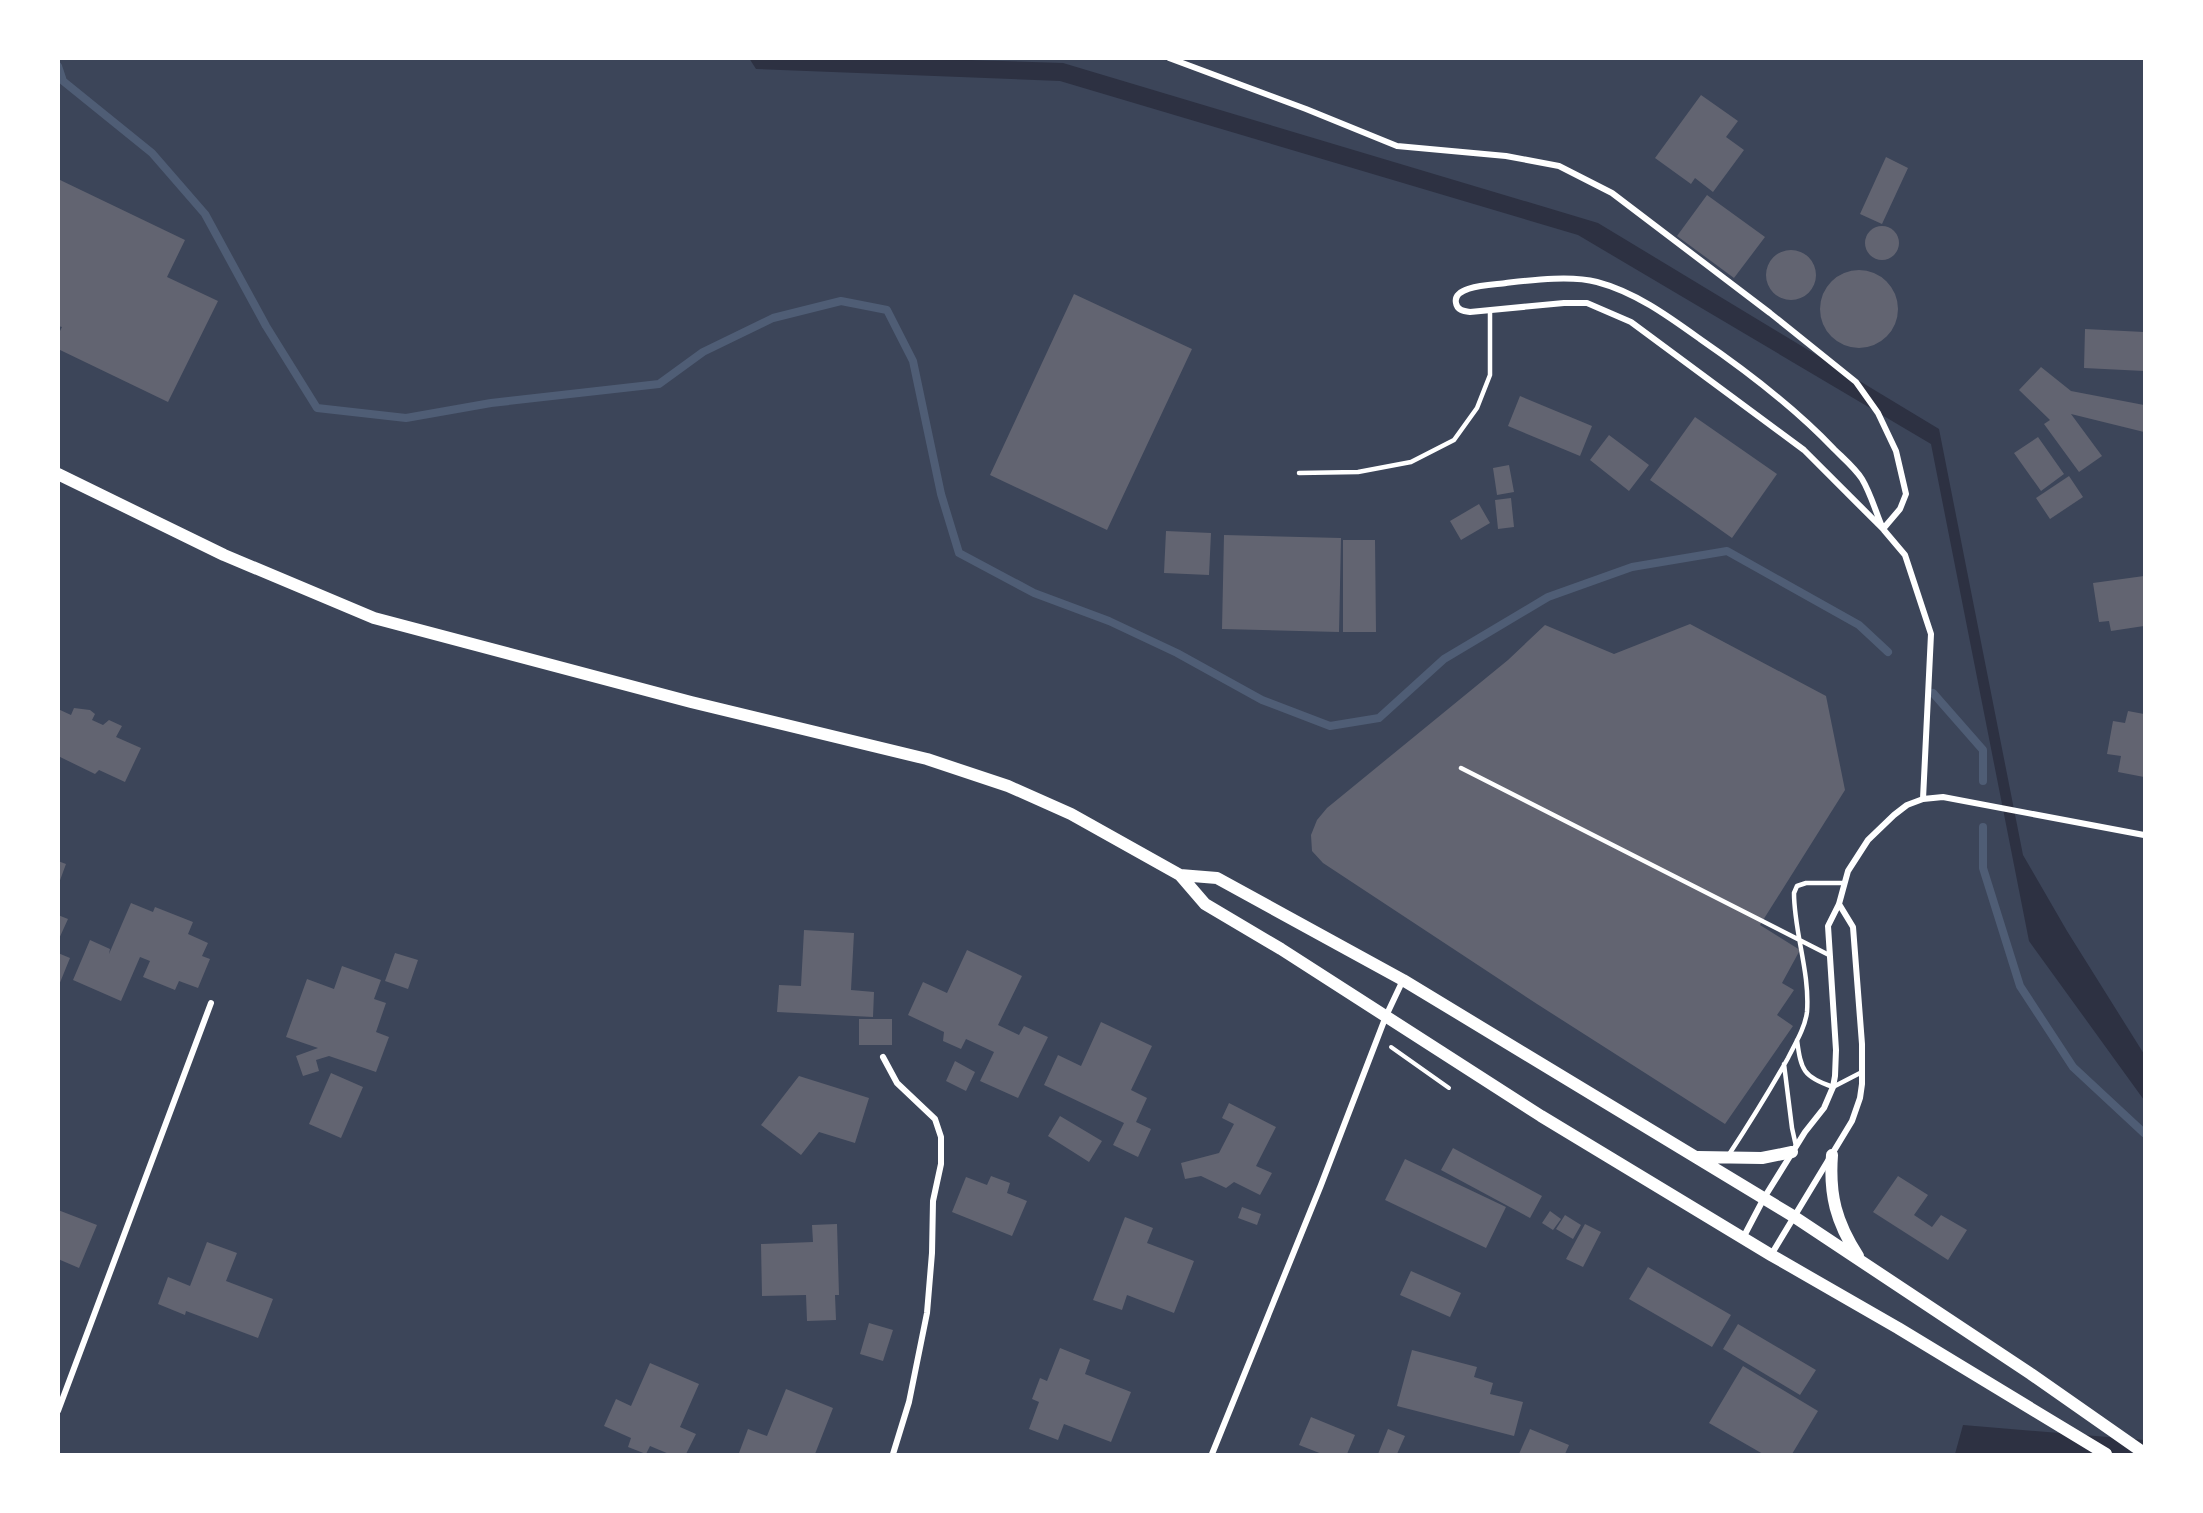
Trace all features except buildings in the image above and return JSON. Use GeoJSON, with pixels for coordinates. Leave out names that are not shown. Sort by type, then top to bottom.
{"type":"FeatureCollection","features":[{"type":"Feature","properties":{"kind":"main road"},"geometry":{"type":"LineString","coordinates":[[58,474],[224,555],[374,618],[690,702],[927,759],[1008,786],[1071,814],[1180,875],[1205,904],[1281,948],[1541,1116],[1742,1238],[1898,1328],[2106,1455]]}},
{"type":"Feature","properties":{"kind":"main road"},"geometry":{"type":"LineString","coordinates":[[1180,875],[1217,878],[1403,980],[1793,1216],[2145,1453]]}},
{"type":"Feature","properties":{"kind":"main road"},"geometry":{"type":"LineString","coordinates":[[1696,1157],[1762,1158],[1794,1149]]}},
{"type":"Feature","properties":{"kind":"main road"},"geometry":{"type":"LineString","coordinates":[[1832,1155],[1833,1200],[1845,1235],[1861,1260]]}},
{"type":"Feature","properties":{"kind":"street"},"geometry":{"type":"LineString","coordinates":[[1169,58],[1397,146],[1506,156],[1559,166],[1612,193],[1770,313],[1856,382],[1878,413],[1896,451],[1906,494],[1900,509],[1883,529]]}},
{"type":"Feature","properties":{"kind":"street"},"geometry":{"type":"LineString","coordinates":[[1883,529],[1862,478],[1807,421],[1732,361],[1665,314],[1618,289],[1594,281],[1568,279],[1461,290],[1456,298],[1457,306],[1470,312],[1587,303],[1631,322],[1804,450],[1883,529],[1905,555],[1931,634],[1923,799]]}},
{"type":"Feature","properties":{"kind":"street"},"geometry":{"type":"LineString","coordinates":[[1742,1238],[1794,1149],[1824,1108],[1833,1087],[1836,1050],[1828,926],[1839,904],[1848,871],[1868,840],[1907,805],[1923,799],[1943,797],[2145,835]]}},
{"type":"Feature","properties":{"kind":"street"},"geometry":{"type":"LineString","coordinates":[[1771,1255],[1832,1155],[1856,1112],[1860,1098],[1862,1044],[1853,927],[1839,904]]}},
{"type":"Feature","properties":{"kind":"street"},"geometry":{"type":"LineString","coordinates":[[1212,1455],[1321,1185],[1377,1037],[1403,980]]}},
{"type":"Feature","properties":{"kind":"street"},"geometry":{"type":"LineString","coordinates":[[58,1411],[212,1003]]}},
{"type":"Feature","properties":{"kind":"street"},"geometry":{"type":"LineString","coordinates":[[883,1057],[897,1083],[935,1119],[941,1137],[941,1164],[933,1200],[932,1253],[927,1313],[909,1402],[893,1455]]}},
{"type":"Feature","properties":{"kind":"lane"},"geometry":{"type":"LineString","coordinates":[[1299,472],[1358,472],[1411,462],[1454,440],[1477,408],[1490,375],[1490,310]]}},
{"type":"Feature","properties":{"kind":"lane"},"geometry":{"type":"LineString","coordinates":[[1461,768],[1829,955]]}},
{"type":"Feature","properties":{"kind":"lane"},"geometry":{"type":"LineString","coordinates":[[1726,1159],[1763,1102],[1797,1040],[1807,1013],[1806,983],[1794,893],[1797,886],[1806,883],[1844,883]]}},
{"type":"Feature","properties":{"kind":"lane"},"geometry":{"type":"LineString","coordinates":[[1797,1040],[1800,1061],[1807,1074],[1815,1081],[1833,1087],[1862,1072]]}},
{"type":"Feature","properties":{"kind":"lane"},"geometry":{"type":"LineString","coordinates":[[1784,1064],[1794,1149]]}},
{"type":"Feature","properties":{"kind":"path"},"geometry":{"type":"LineString","coordinates":[[1377,1037],[1449,1088]]}},
{"type":"Feature","properties":{"kind":"shaded area"},"geometry":{"type":"Polygon","coordinates":[[[749,58],[756,69],[1060,81],[1578,235],[1931,444],[2029,941],[2144,1100],[2144,1440],[1963,1425],[1955,1454],[59,1454],[58,59],[749,58]]]}},
{"type":"Feature","properties":{"kind":"shaded area"},"geometry":{"type":"Polygon","coordinates":[[[937,59],[2144,59],[2144,1054],[2067,931],[2023,855],[1939,429],[1598,223],[1063,63],[937,59]]]}},
{"type":"Feature","properties":{"kind":"waterway"},"geometry":{"type":"LineString","coordinates":[[58,66],[63,81],[152,153],[205,214],[266,326],[317,408],[406,418],[491,403],[659,384],[703,352],[773,318],[841,301],[887,310],[913,361],[941,494],[959,553],[1034,593],[1109,621],[1177,653],[1262,700],[1330,726],[1379,718],[1444,659],[1548,597],[1632,567],[1727,551],[1859,625],[1888,652]]}},
{"type":"Feature","properties":{"kind":"waterway"},"geometry":{"type":"LineString","coordinates":[[1933,693],[1983,750],[1983,781]]}},
{"type":"Feature","properties":{"kind":"waterway"},"geometry":{"type":"LineString","coordinates":[[1983,827],[1983,868],[2020,986],[2073,1067],[2144,1133]]}}]}
